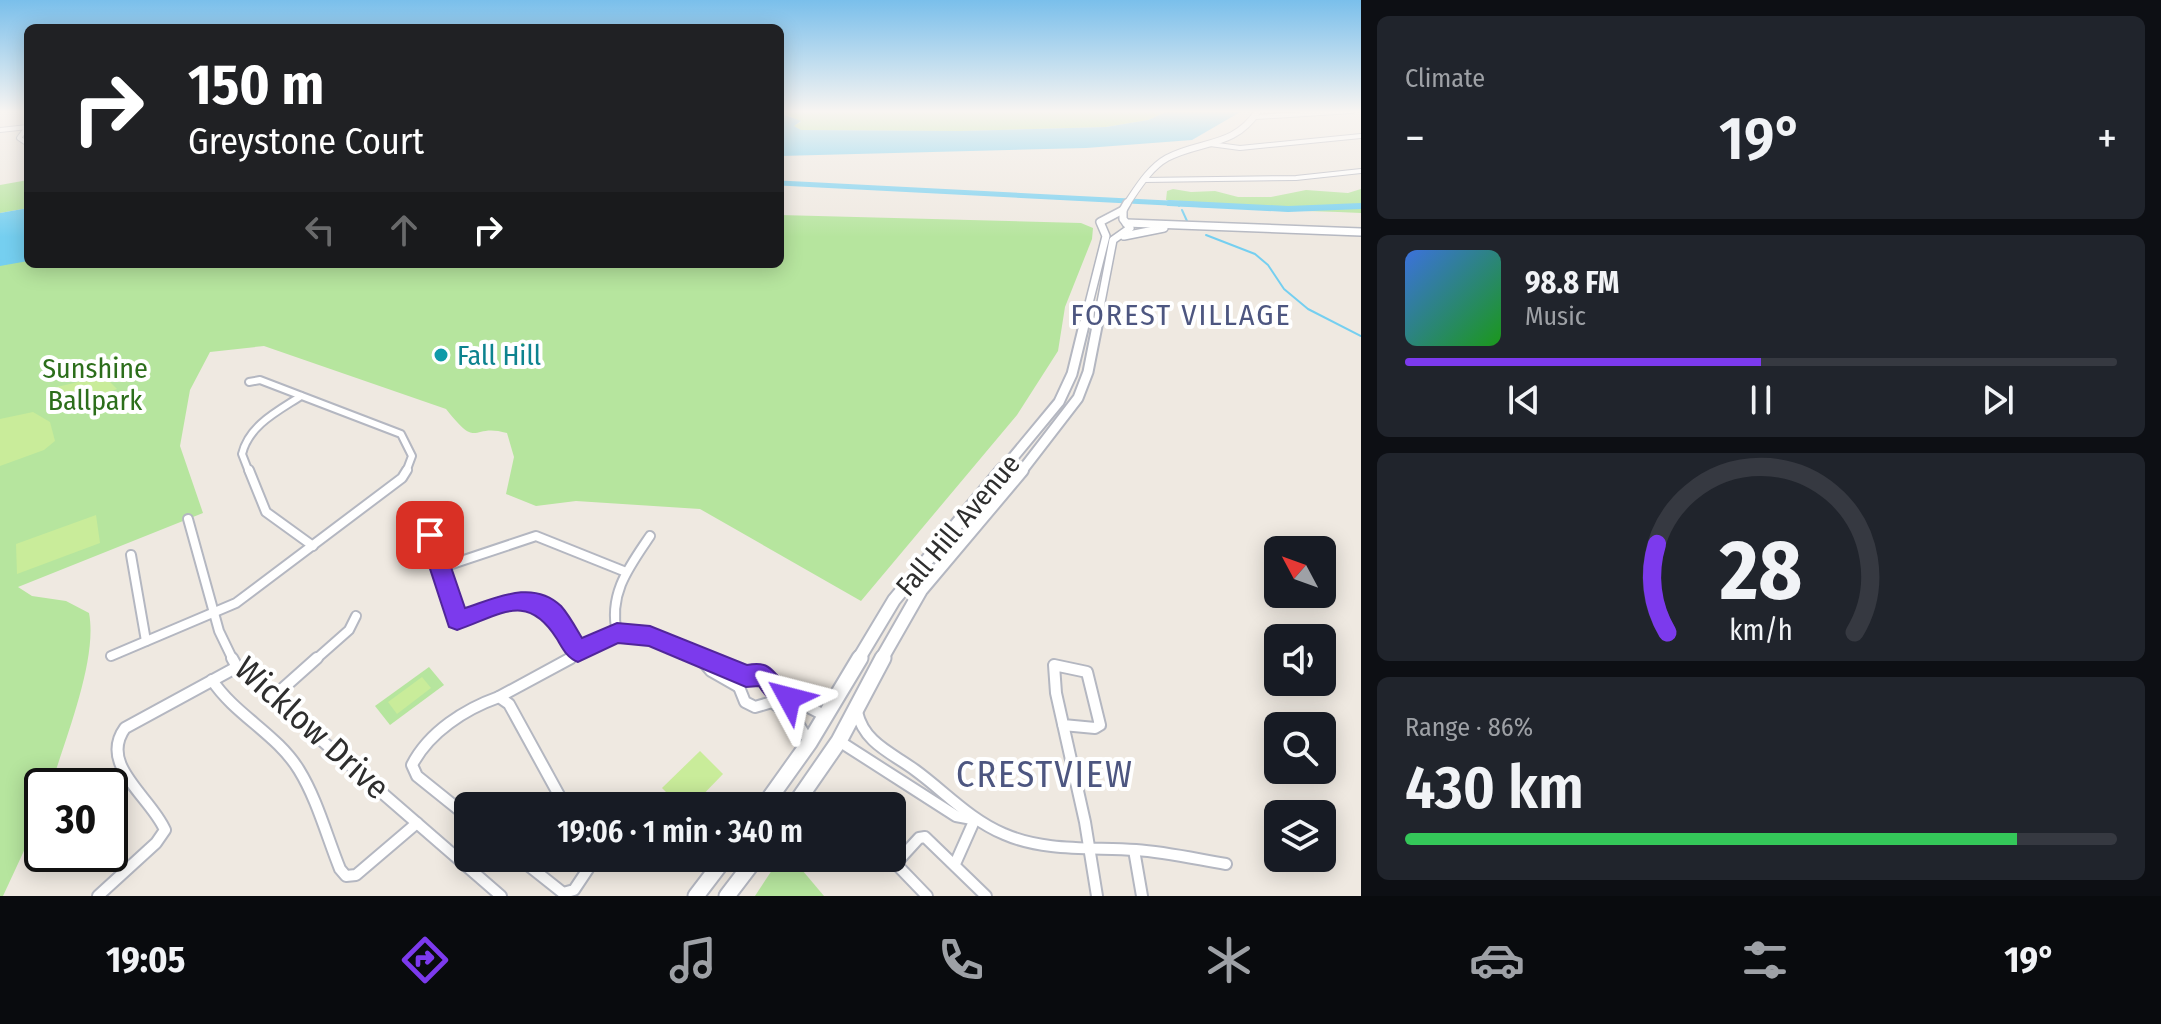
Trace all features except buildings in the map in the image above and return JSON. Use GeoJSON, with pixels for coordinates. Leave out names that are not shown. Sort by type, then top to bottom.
{"type":"FeatureCollection","features":[{"type":"Feature","properties":{"kind":"main road"},"geometry":{"type":"LineString","coordinates":[[1106,223],[1123,209],[1143,180],[1173,155],[1180,153]]}},
{"type":"Feature","properties":{"kind":"main road","name":"Fall Hill Avenue"},"geometry":{"type":"LineString","coordinates":[[804,792],[839,741],[921,590],[1033,457],[1078,398],[1088,372],[1113,240],[1126,226],[1123,209]]}},
{"type":"Feature","properties":{"kind":"main road"},"geometry":{"type":"LineString","coordinates":[[1106,223],[1126,226]]}},
{"type":"Feature","properties":{"kind":"main road","name":"Fall Hill Avenue"},"geometry":{"type":"LineString","coordinates":[[774,792],[826,716],[894,600],[1059,402],[1077,356],[1106,236],[1106,223]]}},
{"type":"Feature","properties":{"kind":"main road"},"geometry":{"type":"LineString","coordinates":[[1110,262],[1122,237],[1138,231],[1164,228]]}},
{"type":"Feature","properties":{"kind":"main road"},"geometry":{"type":"LineString","coordinates":[[826,716],[839,741]]}},
{"type":"Feature","properties":{"kind":"main road"},"geometry":{"type":"LineString","coordinates":[[696,896],[714,872]]}},
{"type":"Feature","properties":{"kind":"main road"},"geometry":{"type":"LineString","coordinates":[[727,896],[745,872]]}},
{"type":"Feature","properties":{"kind":"street"},"geometry":{"type":"LineString","coordinates":[[1143,180],[1296,178],[1361,171]]}},
{"type":"Feature","properties":{"kind":"street"},"geometry":{"type":"LineString","coordinates":[[1126,226],[1361,233]]}},
{"type":"Feature","properties":{"kind":"street"},"geometry":{"type":"LineString","coordinates":[[1126,226],[1361,233]]}},
{"type":"Feature","properties":{"kind":"street"},"geometry":{"type":"LineString","coordinates":[[111,656],[240,601],[402,478],[412,464],[413,453],[401,434],[260,380],[249,382]]}},
{"type":"Feature","properties":{"kind":"street"},"geometry":{"type":"LineString","coordinates":[[301,396],[250,433],[243,444],[242,454],[266,512],[313,546]]}},
{"type":"Feature","properties":{"kind":"street","name":"Wicklow Drive"},"geometry":{"type":"LineString","coordinates":[[188,519],[214,614],[237,667],[496,894]]}},
{"type":"Feature","properties":{"kind":"street"},"geometry":{"type":"LineString","coordinates":[[430,535],[457,620],[512,602],[523,600],[539,603],[553,613],[578,651]]}},
{"type":"Feature","properties":{"kind":"street"},"geometry":{"type":"LineString","coordinates":[[440,568],[536,536],[626,572]]}},
{"type":"Feature","properties":{"kind":"street"},"geometry":{"type":"LineString","coordinates":[[617,633],[613,601],[626,572],[650,536]]}},
{"type":"Feature","properties":{"kind":"street"},"geometry":{"type":"LineString","coordinates":[[131,555],[146,641]]}},
{"type":"Feature","properties":{"kind":"street"},"geometry":{"type":"LineString","coordinates":[[271,699],[349,630],[356,616]]}},
{"type":"Feature","properties":{"kind":"street"},"geometry":{"type":"LineString","coordinates":[[454,806],[417,776],[412,765],[415,756],[451,721],[617,633],[650,636],[746,676],[757,674],[767,677],[775,690],[826,716]]}},
{"type":"Feature","properties":{"kind":"street"},"geometry":{"type":"LineString","coordinates":[[698,657],[711,671],[739,687]]}},
{"type":"Feature","properties":{"kind":"street"},"geometry":{"type":"LineString","coordinates":[[1063,725],[1095,728],[1100,725],[1087,672],[1054,665],[1054,685],[1097,896]]}},
{"type":"Feature","properties":{"kind":"street"},"geometry":{"type":"LineString","coordinates":[[98,896],[156,843],[165,830],[162,821],[131,783],[114,748],[116,736],[125,728],[237,667]]}},
{"type":"Feature","properties":{"kind":"street"},"geometry":{"type":"LineString","coordinates":[[746,676],[739,687],[741,697],[750,705],[762,707],[772,702],[775,690]]}},
{"type":"Feature","properties":{"kind":"street"},"geometry":{"type":"LineString","coordinates":[[212,680],[234,708],[291,758],[308,787],[340,869],[346,876],[356,875],[417,823]]}},
{"type":"Feature","properties":{"kind":"street"},"geometry":{"type":"LineString","coordinates":[[499,697],[509,704],[557,792]]}},
{"type":"Feature","properties":{"kind":"street"},"geometry":{"type":"LineString","coordinates":[[772,702],[796,720],[809,743]]}},
{"type":"Feature","properties":{"kind":"street"},"geometry":{"type":"LineString","coordinates":[[856,708],[858,722],[869,738],[939,787],[975,819],[1004,834],[1043,846],[1134,850],[1226,864]]}},
{"type":"Feature","properties":{"kind":"street"},"geometry":{"type":"LineString","coordinates":[[839,741],[956,816],[975,819]]}},
{"type":"Feature","properties":{"kind":"street"},"geometry":{"type":"LineString","coordinates":[[955,864],[975,819]]}},
{"type":"Feature","properties":{"kind":"street"},"geometry":{"type":"LineString","coordinates":[[927,896],[899,867],[901,855],[919,838],[925,837],[986,896]]}},
{"type":"Feature","properties":{"kind":"street"},"geometry":{"type":"LineString","coordinates":[[1134,850],[1142,896]]}},
{"type":"Feature","properties":{"kind":"street"},"geometry":{"type":"LineString","coordinates":[[537,872],[563,893],[574,890],[586,872]]}},
{"type":"Feature","properties":{"kind":"green space"},"geometry":{"type":"Polygon","coordinates":[[[24,181],[24,209],[0,213],[0,185],[24,181]]]}},
{"type":"Feature","properties":{"kind":"green space"},"geometry":{"type":"Polygon","coordinates":[[[1361,189],[1361,213],[1271,210],[1166,200],[1167,191],[1215,191],[1238,197],[1271,197],[1306,190],[1348,193],[1361,189]]]}},
{"type":"Feature","properties":{"kind":"green space","name":"Sunshine Ballpark"},"geometry":{"type":"Polygon","coordinates":[[[784,215],[1081,223],[1093,228],[1092,239],[1065,307],[1058,351],[1017,415],[861,601],[700,509],[576,501],[536,506],[506,494],[514,457],[507,433],[470,433],[446,409],[264,346],[210,352],[190,390],[180,446],[203,513],[18,587],[32,596],[66,601],[89,613],[91,632],[85,676],[57,768],[24,768],[24,851],[3,896],[0,896],[0,263],[24,259],[24,268],[784,268],[784,215]]]}},
{"type":"Feature","properties":{"kind":"green space","name":"Sunshine Ballpark"},"geometry":{"type":"Polygon","coordinates":[[[95,378],[109,381],[117,389],[72,406],[65,405],[57,387],[95,378]]]}},
{"type":"Feature","properties":{"kind":"green space"},"geometry":{"type":"Polygon","coordinates":[[[33,412],[50,422],[55,441],[44,450],[0,466],[0,419],[33,412]]]}},
{"type":"Feature","properties":{"kind":"green space"},"geometry":{"type":"Polygon","coordinates":[[[96,515],[100,543],[17,574],[16,544],[96,515]]]}},
{"type":"Feature","properties":{"kind":"green space"},"geometry":{"type":"Polygon","coordinates":[[[429,667],[444,685],[390,725],[375,706],[429,667]]]}},
{"type":"Feature","properties":{"kind":"green space"},"geometry":{"type":"Polygon","coordinates":[[[422,677],[431,688],[397,714],[388,702],[422,677]]]}},
{"type":"Feature","properties":{"kind":"green space"},"geometry":{"type":"Polygon","coordinates":[[[700,751],[723,774],[706,792],[666,792],[662,788],[700,751]]]}},
{"type":"Feature","properties":{"kind":"green space"},"geometry":{"type":"Polygon","coordinates":[[[771,872],[804,872],[824,896],[755,896],[771,872]]]}},
{"type":"Feature","properties":{"kind":"water"},"geometry":{"type":"Polygon","coordinates":[[[784,153],[902,153],[784,156],[784,153]]]}},
{"type":"Feature","properties":{"kind":"water"},"geometry":{"type":"Polygon","coordinates":[[[24,209],[24,259],[0,263],[0,213],[24,209]]]}},
{"type":"Feature","properties":{"kind":"waterway"},"geometry":{"type":"LineString","coordinates":[[784,183],[1207,205]]}},
{"type":"Feature","properties":{"kind":"waterway"},"geometry":{"type":"LineString","coordinates":[[1169,203],[1288,209],[1361,206]]}},
{"type":"Feature","properties":{"kind":"waterway"},"geometry":{"type":"LineString","coordinates":[[1182,210],[1187,221]]}},
{"type":"Feature","properties":{"kind":"waterway"},"geometry":{"type":"LineString","coordinates":[[1206,235],[1255,254],[1268,265],[1284,289],[1308,309],[1361,336]]}},
{"type":"Feature","properties":{"kind":"waterway"},"geometry":{"type":"LineString","coordinates":[[0,263],[24,259]]}},
{"type":"Feature","properties":{"kind":"place","name":"Fall Hill"},"geometry":{"type":"Point","coordinates":[441,355]}},
{"type":"Feature","properties":{"kind":"district","name":"FOREST VILLAGE"},"geometry":{"type":"Point","coordinates":[1181,315]}},
{"type":"Feature","properties":{"kind":"district","name":"CRESTVIEW"},"geometry":{"type":"Point","coordinates":[1045,775]}},
{"type":"Feature","properties":{"kind":"route"},"geometry":{"type":"LineString","coordinates":[[430,535],[457,620],[512,602],[523,600],[539,603],[550,609],[578,651],[617,633],[650,636],[746,676],[757,674],[767,677],[775,690],[789,698]]}}]}
